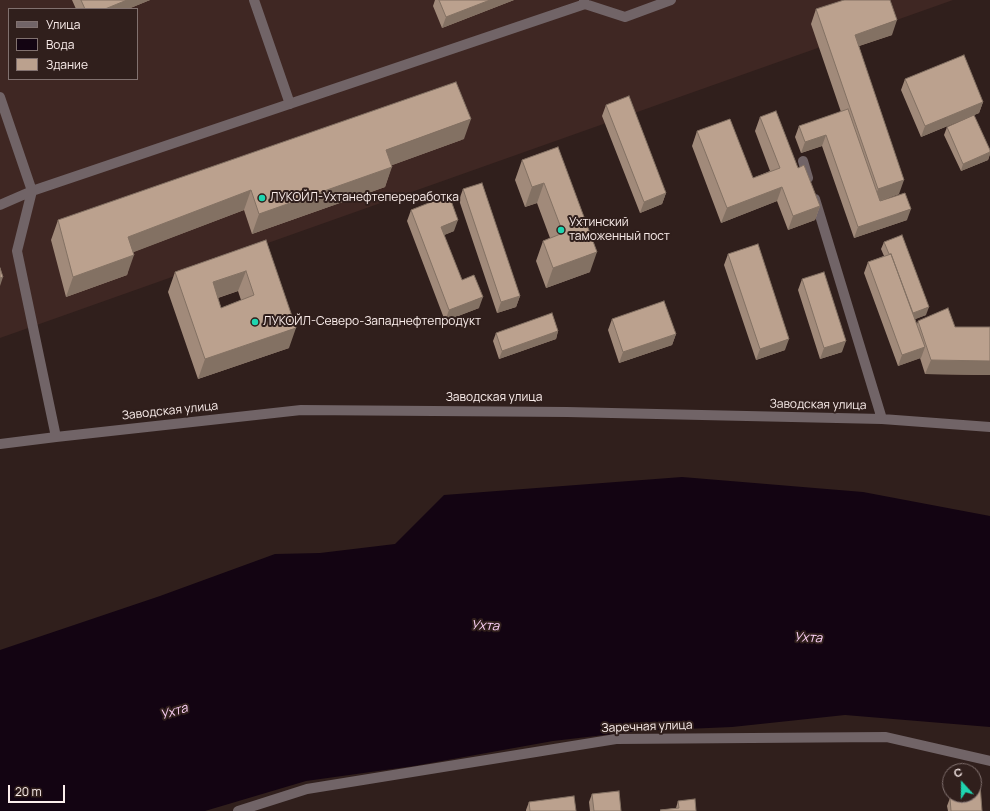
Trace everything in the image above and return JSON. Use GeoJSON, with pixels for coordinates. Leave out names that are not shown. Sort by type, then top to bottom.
{"type":"FeatureCollection","features":[{"type":"Feature","properties":{"kind":"street"},"geometry":{"type":"LineString","coordinates":[[254,0],[290,104]]}},
{"type":"Feature","properties":{"kind":"street"},"geometry":{"type":"LineString","coordinates":[[0,205],[32,191],[585,2],[625,17],[671,0]]}},
{"type":"Feature","properties":{"kind":"street"},"geometry":{"type":"LineString","coordinates":[[0,98],[32,191],[17,251],[56,437]]}},
{"type":"Feature","properties":{"kind":"street"},"geometry":{"type":"LineString","coordinates":[[803,161],[882,419]]}},
{"type":"Feature","properties":{"kind":"street","name":"Заводская улица"},"geometry":{"type":"LineString","coordinates":[[0,444],[301,410],[567,412],[882,419],[990,427]]}},
{"type":"Feature","properties":{"kind":"street","name":"Заречная улица"},"geometry":{"type":"LineString","coordinates":[[238,811],[307,789],[616,739],[886,737],[990,761]]}},
{"type":"Feature","properties":{"kind":"shaded area"},"geometry":{"type":"Polygon","coordinates":[[[0,0],[953,0],[0,338],[0,0]]]}},
{"type":"Feature","properties":{"kind":"water","name":"Ухта"},"geometry":{"type":"Polygon","coordinates":[[[682,477],[863,492],[990,516],[990,727],[845,715],[732,727],[638,731],[553,741],[414,766],[306,781],[205,811],[0,811],[0,650],[160,596],[275,554],[320,553],[395,544],[444,495],[682,477]]]}},
{"type":"Feature","properties":{"kind":"building"},"geometry":{"type":"Polygon","coordinates":[[[81,0],[127,0],[107,8],[85,8],[81,0]]]}},
{"type":"Feature","properties":{"kind":"building"},"geometry":{"type":"Polygon","coordinates":[[[439,0],[490,0],[446,17],[439,0]]]}},
{"type":"Feature","properties":{"kind":"building"},"geometry":{"type":"Polygon","coordinates":[[[844,0],[890,0],[897,20],[855,35],[904,180],[878,189],[816,9],[844,0]]]}},
{"type":"Feature","properties":{"kind":"building"},"geometry":{"type":"Polygon","coordinates":[[[964,55],[983,102],[925,126],[905,79],[964,55]]]}},
{"type":"Feature","properties":{"kind":"building","name":"ЛУКОЙЛ-Ухтанефтепереработка"},"geometry":{"type":"Polygon","coordinates":[[[456,82],[471,119],[386,150],[392,167],[259,214],[251,190],[128,237],[134,255],[73,277],[58,220],[456,82]]]}},
{"type":"Feature","properties":{"kind":"building"},"geometry":{"type":"Polygon","coordinates":[[[629,96],[666,193],[644,202],[606,105],[629,96]]]}},
{"type":"Feature","properties":{"kind":"building"},"geometry":{"type":"Polygon","coordinates":[[[848,109],[880,201],[905,193],[911,209],[858,227],[826,135],[805,142],[799,126],[848,109]]]}},
{"type":"Feature","properties":{"kind":"building"},"geometry":{"type":"Polygon","coordinates":[[[776,111],[798,168],[804,165],[820,206],[793,216],[782,187],[727,208],[697,131],[730,119],[753,178],[780,168],[760,117],[776,111]]]}},
{"type":"Feature","properties":{"kind":"building"},"geometry":{"type":"Polygon","coordinates":[[[974,115],[990,152],[963,164],[947,127],[974,115]]]}},
{"type":"Feature","properties":{"kind":"building"},"geometry":{"type":"Polygon","coordinates":[[[558,147],[597,252],[553,268],[543,241],[563,233],[544,183],[532,187],[522,160],[558,147]]]}},
{"type":"Feature","properties":{"kind":"building"},"geometry":{"type":"Polygon","coordinates":[[[482,183],[520,296],[501,302],[463,189],[482,183]]]}},
{"type":"Feature","properties":{"kind":"building"},"geometry":{"type":"Polygon","coordinates":[[[449,195],[458,220],[441,227],[462,280],[474,275],[483,297],[449,310],[411,210],[449,195]]]}},
{"type":"Feature","properties":{"kind":"building"},"geometry":{"type":"Polygon","coordinates":[[[902,235],[929,307],[913,313],[891,254],[889,254],[884,242],[902,235]]]}},
{"type":"Feature","properties":{"kind":"building"},"geometry":{"type":"Polygon","coordinates":[[[266,240],[296,328],[205,359],[175,272],[266,240]],[[246,271],[213,282],[221,308],[254,295],[246,271]]]}},
{"type":"Feature","properties":{"kind":"building"},"geometry":{"type":"Polygon","coordinates":[[[758,244],[789,339],[760,349],[728,254],[758,244]]]}},
{"type":"Feature","properties":{"kind":"building"},"geometry":{"type":"Polygon","coordinates":[[[891,254],[925,347],[902,355],[868,262],[891,254]]]}},
{"type":"Feature","properties":{"kind":"building"},"geometry":{"type":"Polygon","coordinates":[[[0,268],[3,277],[0,278],[0,268]]]}},
{"type":"Feature","properties":{"kind":"building"},"geometry":{"type":"Polygon","coordinates":[[[824,272],[846,341],[824,348],[802,279],[824,272]]]}},
{"type":"Feature","properties":{"kind":"building"},"geometry":{"type":"Polygon","coordinates":[[[664,301],[676,334],[623,352],[612,319],[664,301]]]}},
{"type":"Feature","properties":{"kind":"building"},"geometry":{"type":"Polygon","coordinates":[[[948,308],[955,327],[990,327],[990,361],[931,360],[918,321],[948,308]]]}},
{"type":"Feature","properties":{"kind":"building"},"geometry":{"type":"Polygon","coordinates":[[[552,313],[558,331],[502,351],[496,333],[552,313]]]}},
{"type":"Feature","properties":{"kind":"building"},"geometry":{"type":"Polygon","coordinates":[[[619,791],[621,811],[594,811],[592,794],[619,791]]]}},
{"type":"Feature","properties":{"kind":"building"},"geometry":{"type":"Polygon","coordinates":[[[574,796],[576,811],[530,811],[529,802],[574,796]]]}},
{"type":"Feature","properties":{"kind":"building"},"geometry":{"type":"Polygon","coordinates":[[[695,799],[696,811],[660,810],[679,808],[678,801],[695,799]]]}},
{"type":"Feature","properties":{"kind":"building"},"geometry":{"type":"Polygon","coordinates":[[[950,803],[981,803],[982,811],[951,811],[950,803]]]}},
{"type":"Feature","properties":{"kind":"place","name":"ЛУКОЙЛ-Ухтанефтепереработка"},"geometry":{"type":"Point","coordinates":[262,198]}},
{"type":"Feature","properties":{"kind":"place","name":"Ухтинский таможенный пост"},"geometry":{"type":"Point","coordinates":[561,230]}},
{"type":"Feature","properties":{"kind":"place","name":"ЛУКОЙЛ-Северо-Западнефтепродукт"},"geometry":{"type":"Point","coordinates":[255,322]}}]}
